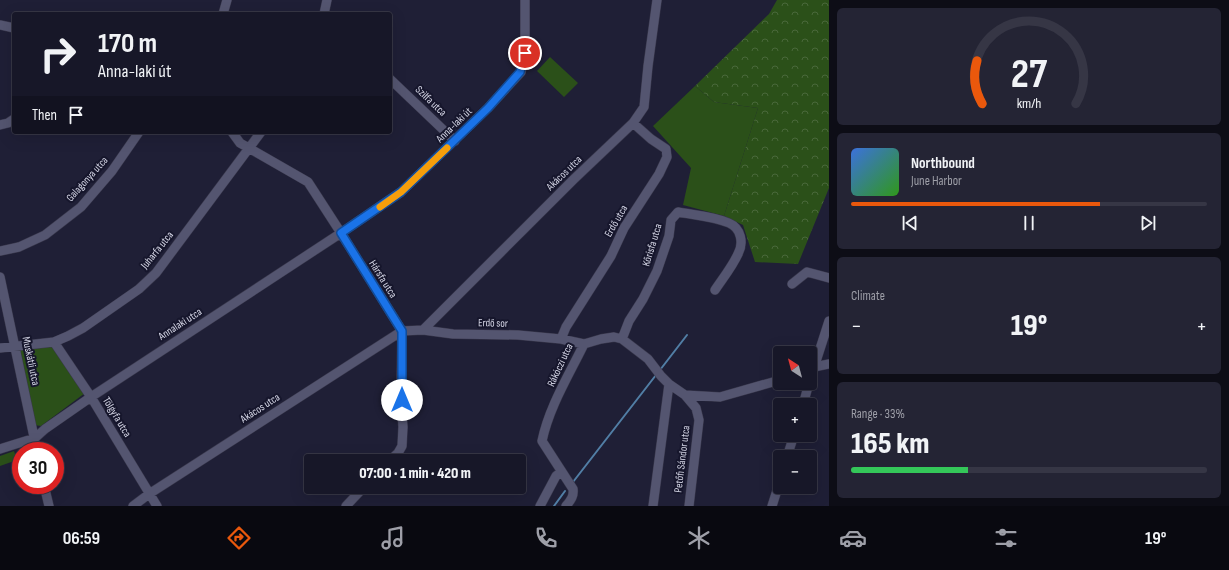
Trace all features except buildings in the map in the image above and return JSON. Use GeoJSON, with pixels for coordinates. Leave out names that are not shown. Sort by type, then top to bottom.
{"type":"FeatureCollection","features":[{"type":"Feature","properties":{"kind":"street"},"geometry":{"type":"LineString","coordinates":[[224,12],[227,0]]}},
{"type":"Feature","properties":{"kind":"street"},"geometry":{"type":"LineString","coordinates":[[324,12],[327,0]]}},
{"type":"Feature","properties":{"kind":"street","name":"Anna-laki út"},"geometry":{"type":"LineString","coordinates":[[341,233],[401,192],[488,108],[520,72],[525,53],[525,0]]}},
{"type":"Feature","properties":{"kind":"street","name":"Akácos utca"},"geometry":{"type":"LineString","coordinates":[[423,330],[633,123],[644,107],[657,0]]}},
{"type":"Feature","properties":{"kind":"street"},"geometry":{"type":"LineString","coordinates":[[0,25],[12,28]]}},
{"type":"Feature","properties":{"kind":"street","name":"Szilfa utca"},"geometry":{"type":"LineString","coordinates":[[392,81],[455,141]]}},
{"type":"Feature","properties":{"kind":"street"},"geometry":{"type":"LineString","coordinates":[[0,125],[12,120]]}},
{"type":"Feature","properties":{"kind":"street","name":"Erdő utca"},"geometry":{"type":"LineString","coordinates":[[561,339],[562,332],[610,256],[624,228],[659,174],[667,157],[666,149],[651,139],[633,123]]}},
{"type":"Feature","properties":{"kind":"street","name":"Galagonya utca"},"geometry":{"type":"LineString","coordinates":[[0,251],[19,247],[45,235],[81,207],[112,172],[138,134]]}},
{"type":"Feature","properties":{"kind":"street","name":"Hársfa utca"},"geometry":{"type":"LineString","coordinates":[[233,134],[240,143],[249,149],[308,182],[402,331]]}},
{"type":"Feature","properties":{"kind":"street","name":"Juharfa utca"},"geometry":{"type":"LineString","coordinates":[[0,348],[54,342],[83,328],[139,289],[156,273],[260,134]]}},
{"type":"Feature","properties":{"kind":"street","name":"Kőrisfa utca"},"geometry":{"type":"LineString","coordinates":[[622,339],[629,321],[657,271],[668,236],[671,220],[678,212],[730,223],[738,230],[742,242],[739,253],[715,290]]}},
{"type":"Feature","properties":{"kind":"street","name":"Annalaki utca"},"geometry":{"type":"LineString","coordinates":[[35,438],[45,429],[91,397],[341,233]]}},
{"type":"Feature","properties":{"kind":"street"},"geometry":{"type":"LineString","coordinates":[[792,284],[807,272],[829,278]]}},
{"type":"Feature","properties":{"kind":"street","name":"Muskátli utca"},"geometry":{"type":"LineString","coordinates":[[0,277],[36,442]]}},
{"type":"Feature","properties":{"kind":"street"},"geometry":{"type":"LineString","coordinates":[[817,357],[829,322]]}},
{"type":"Feature","properties":{"kind":"street","name":"Erdő sor"},"geometry":{"type":"LineString","coordinates":[[402,331],[423,330],[453,334],[518,335],[561,339],[584,344]]}},
{"type":"Feature","properties":{"kind":"street"},"geometry":{"type":"LineString","coordinates":[[397,454],[402,446],[403,427],[402,331]]}},
{"type":"Feature","properties":{"kind":"street","name":"Akácos utca"},"geometry":{"type":"LineString","coordinates":[[133,506],[149,494],[402,331]]}},
{"type":"Feature","properties":{"kind":"street","name":"Rákóczi utca"},"geometry":{"type":"LineString","coordinates":[[566,506],[572,498],[574,493],[573,489],[542,441],[544,431],[584,344],[614,337],[622,339]]}},
{"type":"Feature","properties":{"kind":"street"},"geometry":{"type":"LineString","coordinates":[[622,339],[648,358],[669,384],[652,506]]}},
{"type":"Feature","properties":{"kind":"street","name":"Tölgyfa utca"},"geometry":{"type":"LineString","coordinates":[[54,342],[91,397],[157,506]]}},
{"type":"Feature","properties":{"kind":"street"},"geometry":{"type":"LineString","coordinates":[[817,371],[829,364]]}},
{"type":"Feature","properties":{"kind":"street","name":"Petőfi Sándor utca"},"geometry":{"type":"LineString","coordinates":[[685,394],[720,397],[773,382]]}},
{"type":"Feature","properties":{"kind":"street","name":"Petőfi Sándor utca"},"geometry":{"type":"LineString","coordinates":[[669,384],[685,394],[696,408],[699,420],[689,506]]}},
{"type":"Feature","properties":{"kind":"street"},"geometry":{"type":"LineString","coordinates":[[0,449],[35,438]]}},
{"type":"Feature","properties":{"kind":"street"},"geometry":{"type":"LineString","coordinates":[[540,506],[556,476],[561,472]]}},
{"type":"Feature","properties":{"kind":"street"},"geometry":{"type":"LineString","coordinates":[[46,494],[49,506]]}},
{"type":"Feature","properties":{"kind":"street"},"geometry":{"type":"LineString","coordinates":[[346,506],[357,494]]}},
{"type":"Feature","properties":{"kind":"street"},"geometry":{"type":"LineString","coordinates":[[772,506],[776,494]]}},
{"type":"Feature","properties":{"kind":"green space"},"geometry":{"type":"Polygon","coordinates":[[[777,0],[829,0],[829,188],[798,264],[755,262],[743,225],[724,216],[758,108],[714,102],[695,86],[769,14],[777,0]]]}},
{"type":"Feature","properties":{"kind":"green space"},"geometry":{"type":"Polygon","coordinates":[[[550,57],[578,83],[564,97],[537,71],[550,57]]]}},
{"type":"Feature","properties":{"kind":"green space"},"geometry":{"type":"Polygon","coordinates":[[[695,86],[714,102],[758,108],[724,216],[683,205],[691,168],[653,126],[695,86]]]}},
{"type":"Feature","properties":{"kind":"green space"},"geometry":{"type":"Polygon","coordinates":[[[53,346],[85,393],[41,426],[34,425],[19,350],[53,346]]]}},
{"type":"Feature","properties":{"kind":"green space"},"geometry":{"type":"Polygon","coordinates":[[[12,452],[12,462],[0,466],[0,456],[12,452]]]}},
{"type":"Feature","properties":{"kind":"waterway"},"geometry":{"type":"LineString","coordinates":[[660,370],[687,335]]}},
{"type":"Feature","properties":{"kind":"waterway"},"geometry":{"type":"LineString","coordinates":[[573,482],[656,375]]}},
{"type":"Feature","properties":{"kind":"waterway"},"geometry":{"type":"LineString","coordinates":[[554,506],[565,491]]}},
{"type":"Feature","properties":{"kind":"slow traffic"},"geometry":{"type":"LineString","coordinates":[[380,207],[401,192],[447,148]]}},
{"type":"Feature","properties":{"kind":"route"},"geometry":{"type":"LineString","coordinates":[[402,400],[402,331],[341,233],[401,192],[488,108],[520,72],[525,53]]}}]}
